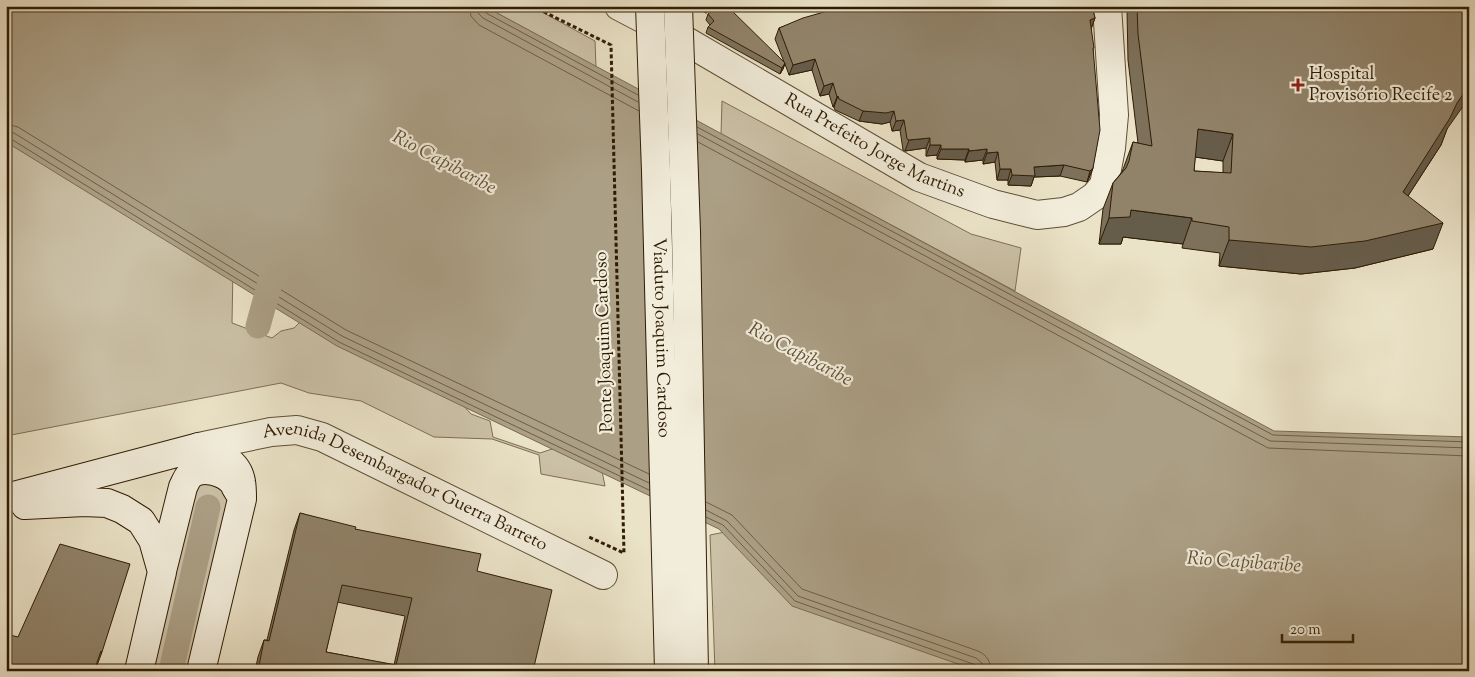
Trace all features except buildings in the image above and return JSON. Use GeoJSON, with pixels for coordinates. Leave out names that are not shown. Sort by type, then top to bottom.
{"type":"FeatureCollection","features":[{"type":"Feature","properties":{"kind":"street","name":"Rua Prefeito Jorge Martins"},"geometry":{"type":"LineString","coordinates":[[619,6],[686,41],[919,177],[993,204],[1037,215],[1064,212],[1079,207],[1095,196],[1104,185],[1111,148],[1114,116],[1107,6]]}},
{"type":"Feature","properties":{"kind":"street","name":"Viaduto Joaquim Cardoso"},"geometry":{"type":"LineString","coordinates":[[650,6],[669,671]]}},
{"type":"Feature","properties":{"kind":"street","name":"Viaduto Joaquim Cardoso"},"geometry":{"type":"LineString","coordinates":[[678,6],[686,242],[694,671]]}},
{"type":"Feature","properties":{"kind":"street","name":"Avenida Desembargador Guerra Barreto"},"geometry":{"type":"LineString","coordinates":[[6,498],[199,447],[279,431],[297,430],[322,437],[604,575]]}},
{"type":"Feature","properties":{"kind":"street"},"geometry":{"type":"LineString","coordinates":[[199,447],[229,460],[238,471],[241,481],[242,499],[201,671]]}},
{"type":"Feature","properties":{"kind":"street"},"geometry":{"type":"LineString","coordinates":[[139,671],[183,487],[188,476],[196,471],[211,470],[234,483],[242,499]]}},
{"type":"Feature","properties":{"kind":"street"},"geometry":{"type":"LineString","coordinates":[[6,506],[84,502],[107,503],[122,509],[140,521],[154,540],[162,572]]}},
{"type":"Feature","properties":{"kind":"path","name":"Ponte Joaquim Cardoso"},"geometry":{"type":"LineString","coordinates":[[532,6],[611,45],[624,553],[581,533]]}},
{"type":"Feature","properties":{"kind":"shaded area"},"geometry":{"type":"Polygon","coordinates":[[[484,6],[531,6],[595,41],[596,67],[484,6]]]}},
{"type":"Feature","properties":{"kind":"shaded area"},"geometry":{"type":"Polygon","coordinates":[[[722,101],[971,234],[1021,248],[1015,291],[721,134],[722,101]]]}},
{"type":"Feature","properties":{"kind":"shaded area"},"geometry":{"type":"Polygon","coordinates":[[[6,122],[233,268],[232,323],[272,338],[281,331],[294,328],[303,319],[454,395],[471,414],[490,421],[493,437],[540,453],[561,446],[601,466],[605,486],[541,474],[539,455],[492,439],[434,437],[361,401],[309,393],[281,383],[6,436],[6,122]]]}},
{"type":"Feature","properties":{"kind":"shaded area"},"geometry":{"type":"Polygon","coordinates":[[[207,481],[222,489],[233,500],[194,671],[146,671],[196,484],[207,481]]]}},
{"type":"Feature","properties":{"kind":"shaded area"},"geometry":{"type":"Polygon","coordinates":[[[730,531],[1023,671],[715,671],[710,535],[730,531]]]}},
{"type":"Feature","properties":{"kind":"water","name":"Rio Capibaribe"},"geometry":{"type":"Polygon","coordinates":[[[6,6],[484,6],[1274,431],[1469,437],[1469,671],[978,671],[792,606],[719,529],[337,346],[6,142],[6,6]]]}},
{"type":"Feature","properties":{"kind":"waterway"},"geometry":{"type":"LineString","coordinates":[[258,326],[274,268]]}},
{"type":"Feature","properties":{"kind":"waterway"},"geometry":{"type":"LineString","coordinates":[[171,671],[208,507]]}},
{"type":"Feature","properties":{"kind":"place","name":"Hospital Provisório Recife 2"},"geometry":{"type":"Point","coordinates":[1298,85]}}]}
